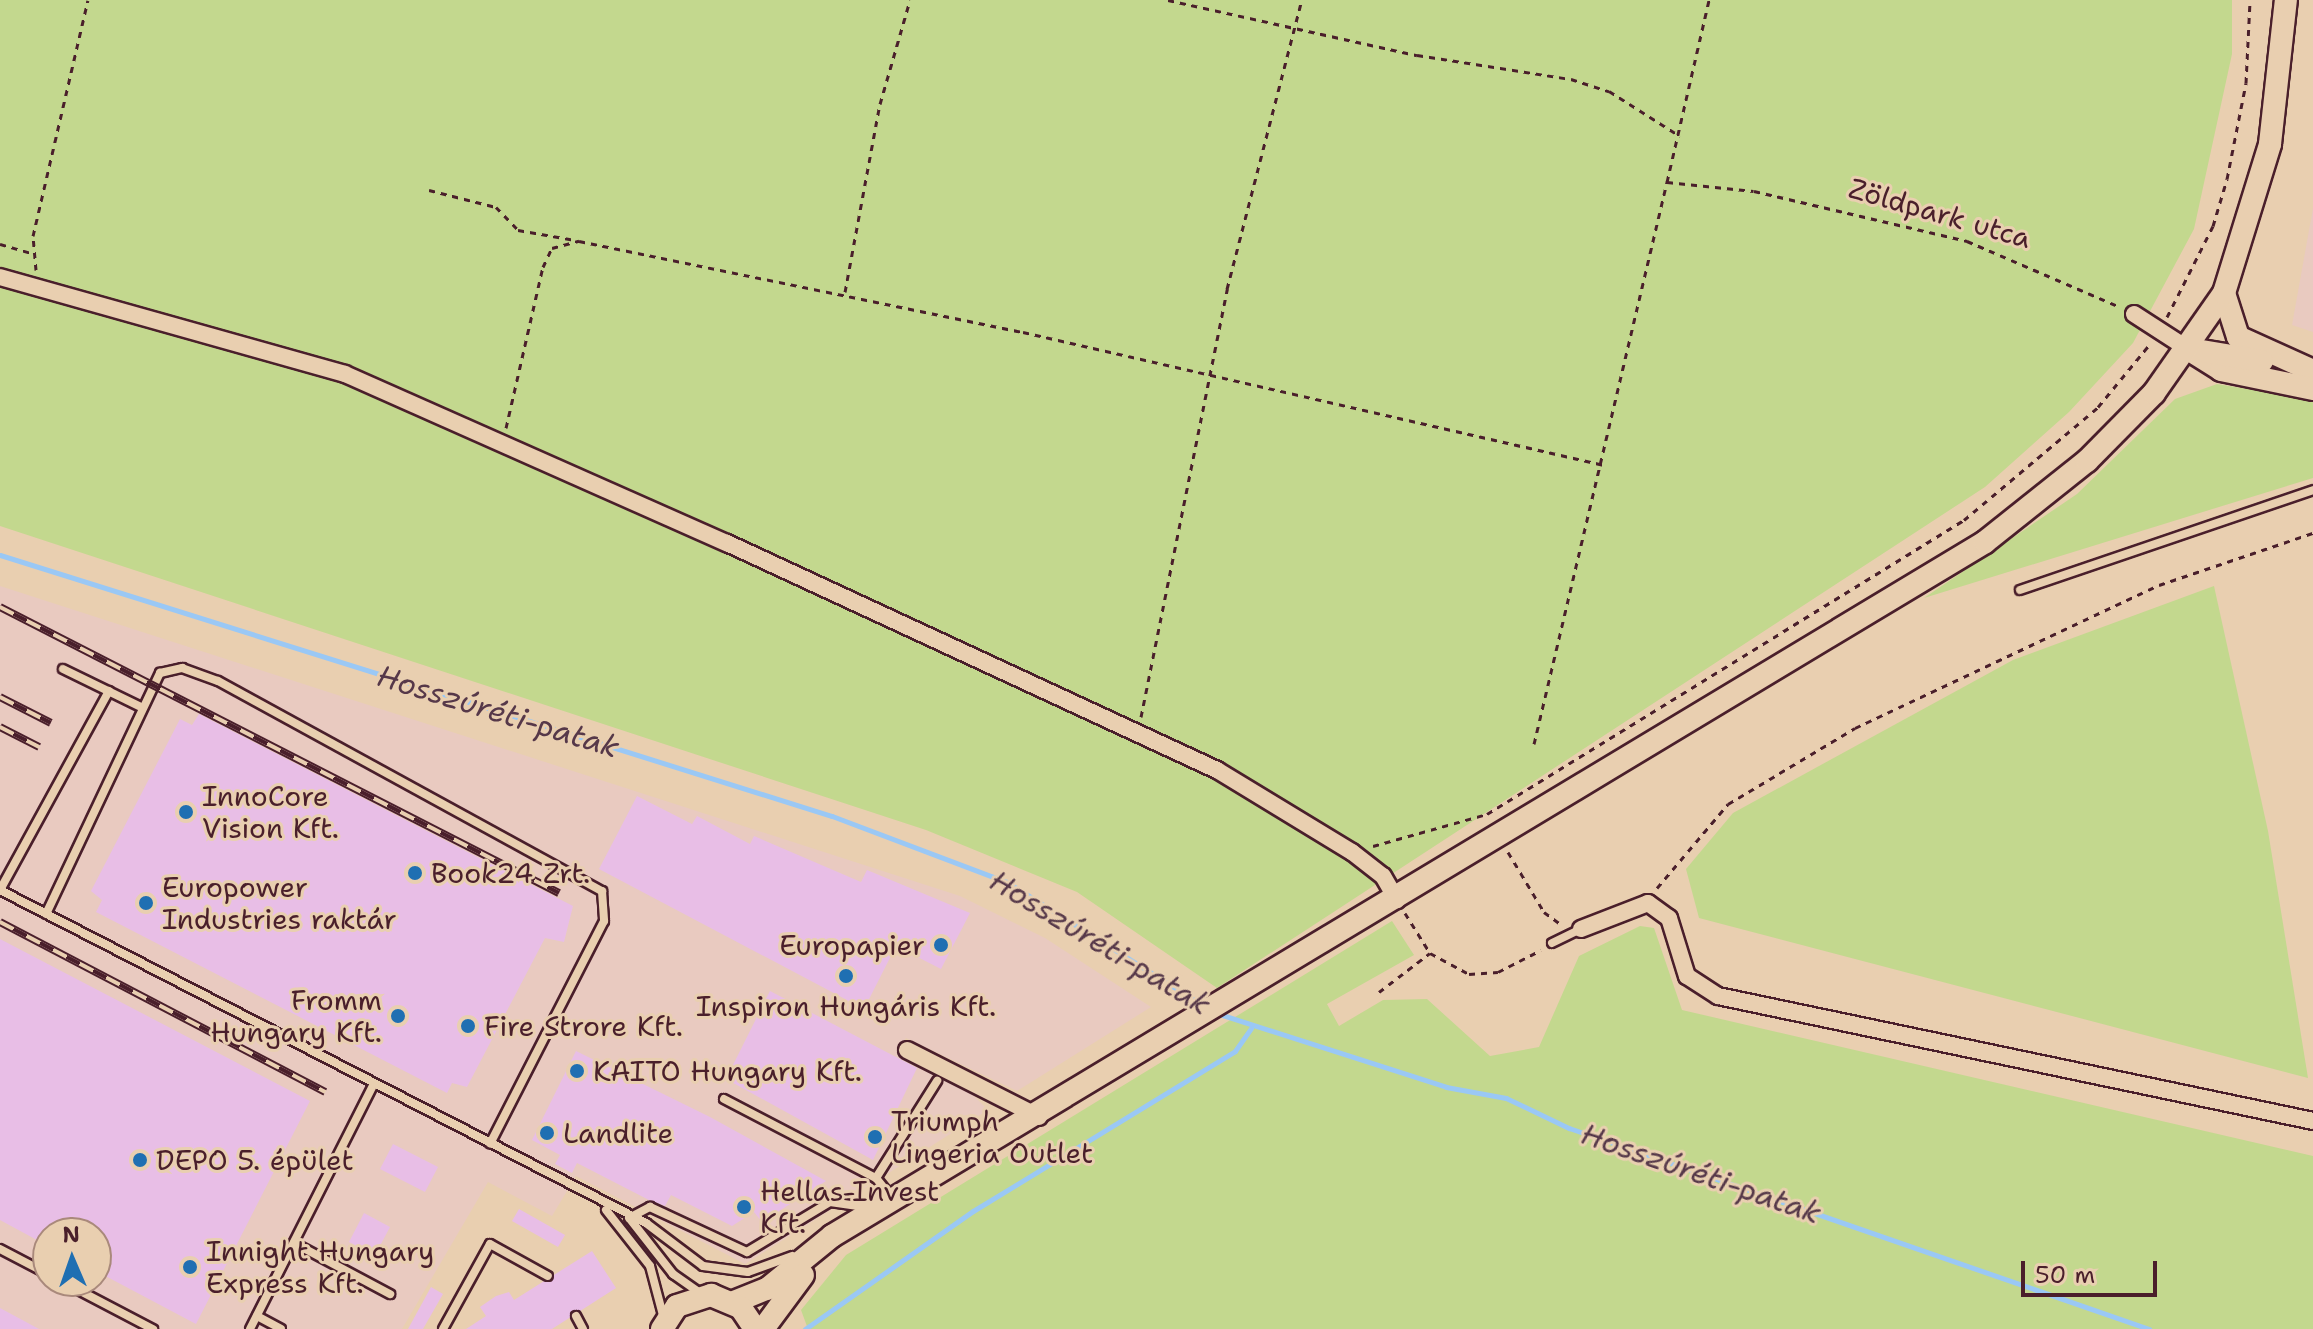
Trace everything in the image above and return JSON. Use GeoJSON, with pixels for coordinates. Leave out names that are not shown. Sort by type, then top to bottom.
{"type":"FeatureCollection","features":[{"type":"Feature","properties":{"kind":"street"},"geometry":{"type":"LineString","coordinates":[[663,1325],[677,1306],[703,1295],[734,1302],[767,1289],[832,1236],[854,1227],[1039,1117],[1985,542],[2122,428],[2188,349],[2224,293],[2270,144],[2286,0]]}},
{"type":"Feature","properties":{"kind":"street"},"geometry":{"type":"LineString","coordinates":[[0,277],[313,363],[500,442],[1138,732],[1352,852],[1397,900]]}},
{"type":"Feature","properties":{"kind":"street"},"geometry":{"type":"LineString","coordinates":[[2224,293],[2238,337],[2280,361]]}},
{"type":"Feature","properties":{"kind":"street"},"geometry":{"type":"LineString","coordinates":[[2134,314],[2161,328],[2221,370],[2313,389]]}},
{"type":"Feature","properties":{"kind":"street"},"geometry":{"type":"LineString","coordinates":[[2188,349],[2280,361],[2313,371]]}},
{"type":"Feature","properties":{"kind":"street"},"geometry":{"type":"LineString","coordinates":[[1581,929],[1638,903],[1663,911],[1687,976],[1718,996],[2313,1121]]}},
{"type":"Feature","properties":{"kind":"street"},"geometry":{"type":"LineString","coordinates":[[907,1050],[1039,1117]]}},
{"type":"Feature","properties":{"kind":"street"},"geometry":{"type":"LineString","coordinates":[[763,1329],[794,1285],[854,1227]]}},
{"type":"Feature","properties":{"kind":"street"},"geometry":{"type":"LineString","coordinates":[[734,1302],[755,1329]]}},
{"type":"Feature","properties":{"kind":"lane"},"geometry":{"type":"LineString","coordinates":[[2020,590],[2313,490]]}},
{"type":"Feature","properties":{"kind":"lane"},"geometry":{"type":"LineString","coordinates":[[63,669],[141,707]]}},
{"type":"Feature","properties":{"kind":"lane"},"geometry":{"type":"LineString","coordinates":[[46,914],[141,707],[160,673],[194,671],[602,891],[604,921],[490,1144]]}},
{"type":"Feature","properties":{"kind":"lane"},"geometry":{"type":"LineString","coordinates":[[109,691],[0,890],[490,1144],[602,1207],[629,1218],[703,1266],[735,1273],[770,1268],[832,1236]]}},
{"type":"Feature","properties":{"kind":"lane"},"geometry":{"type":"LineString","coordinates":[[1552,943],[1581,929]]}},
{"type":"Feature","properties":{"kind":"lane"},"geometry":{"type":"LineString","coordinates":[[876,1178],[937,1081]]}},
{"type":"Feature","properties":{"kind":"lane"},"geometry":{"type":"LineString","coordinates":[[250,1329],[374,1084]]}},
{"type":"Feature","properties":{"kind":"lane"},"geometry":{"type":"LineString","coordinates":[[629,1218],[650,1207],[747,1252],[830,1202],[887,1207],[876,1178],[724,1099]]}},
{"type":"Feature","properties":{"kind":"lane"},"geometry":{"type":"LineString","coordinates":[[602,1207],[650,1266],[663,1325]]}},
{"type":"Feature","properties":{"kind":"lane"},"geometry":{"type":"LineString","coordinates":[[629,1218],[673,1274],[703,1295]]}},
{"type":"Feature","properties":{"kind":"lane"},"geometry":{"type":"LineString","coordinates":[[294,1243],[390,1294]]}},
{"type":"Feature","properties":{"kind":"lane"},"geometry":{"type":"LineString","coordinates":[[443,1329],[490,1244],[548,1276]]}},
{"type":"Feature","properties":{"kind":"lane"},"geometry":{"type":"LineString","coordinates":[[0,1249],[32,1266]]}},
{"type":"Feature","properties":{"kind":"lane"},"geometry":{"type":"LineString","coordinates":[[92,1297],[153,1329]]}},
{"type":"Feature","properties":{"kind":"lane"},"geometry":{"type":"LineString","coordinates":[[257,1316],[281,1329]]}},
{"type":"Feature","properties":{"kind":"lane"},"geometry":{"type":"LineString","coordinates":[[576,1316],[583,1329]]}},
{"type":"Feature","properties":{"kind":"path"},"geometry":{"type":"LineString","coordinates":[[41,289],[31,253],[88,0]]}},
{"type":"Feature","properties":{"kind":"path"},"geometry":{"type":"LineString","coordinates":[[845,293],[880,104],[910,0]]}},
{"type":"Feature","properties":{"kind":"path"},"geometry":{"type":"LineString","coordinates":[[1168,0],[1294,23],[1417,55],[1571,79],[1609,91],[1680,136]]}},
{"type":"Feature","properties":{"kind":"path"},"geometry":{"type":"LineString","coordinates":[[1138,732],[1213,377],[1227,289],[1302,0]]}},
{"type":"Feature","properties":{"kind":"path"},"geometry":{"type":"LineString","coordinates":[[1534,744],[1604,465],[1709,0]]}},
{"type":"Feature","properties":{"kind":"path"},"geometry":{"type":"LineString","coordinates":[[1352,852],[1487,814],[1964,520],[2098,407],[2161,328],[2213,226],[2227,179],[2246,83],[2250,0]]}},
{"type":"Feature","properties":{"kind":"path","name":"Zöldpark utca"},"geometry":{"type":"LineString","coordinates":[[1667,182],[1754,191],[1967,241],[2134,314]]}},
{"type":"Feature","properties":{"kind":"path"},"geometry":{"type":"LineString","coordinates":[[429,190],[496,207],[518,230],[845,293],[1604,465]]}},
{"type":"Feature","properties":{"kind":"path"},"geometry":{"type":"LineString","coordinates":[[500,442],[516,402],[543,267],[552,248],[579,241]]}},
{"type":"Feature","properties":{"kind":"path"},"geometry":{"type":"LineString","coordinates":[[0,244],[31,253]]}},
{"type":"Feature","properties":{"kind":"path"},"geometry":{"type":"LineString","coordinates":[[1638,903],[1667,881],[1728,804],[1855,728],[2159,585],[2249,561],[2313,533]]}},
{"type":"Feature","properties":{"kind":"path"},"geometry":{"type":"LineString","coordinates":[[1500,837],[1544,912],[1581,929]]}},
{"type":"Feature","properties":{"kind":"path"},"geometry":{"type":"LineString","coordinates":[[1397,900],[1430,953],[1469,974],[1498,972],[1552,943]]}},
{"type":"Feature","properties":{"kind":"path"},"geometry":{"type":"LineString","coordinates":[[1379,992],[1430,953]]}},
{"type":"Feature","properties":{"kind":"shaded area"},"geometry":{"type":"Polygon","coordinates":[[[2313,208],[2313,332],[2292,325],[2313,208]]]}},
{"type":"Feature","properties":{"kind":"shaded area"},"geometry":{"type":"Polygon","coordinates":[[[0,586],[960,896],[1045,938],[1151,1007],[1017,1091],[906,1038],[898,1054],[970,1092],[988,1110],[745,1264],[576,1176],[552,1216],[488,1182],[402,1329],[0,1329],[0,586]]]}},
{"type":"Feature","properties":{"kind":"green space"},"geometry":{"type":"Polygon","coordinates":[[[0,0],[2232,0],[2232,54],[2194,229],[2133,343],[2069,412],[1985,487],[1217,988],[1077,892],[926,830],[0,526],[0,0]]]}},
{"type":"Feature","properties":{"kind":"green space"},"geometry":{"type":"Polygon","coordinates":[[[2217,384],[2313,400],[2313,478],[1924,598],[2077,494],[2175,399],[2217,384]]]}},
{"type":"Feature","properties":{"kind":"green space"},"geometry":{"type":"Polygon","coordinates":[[[2214,586],[2268,831],[2308,1078],[1699,918],[1686,869],[1733,813],[2013,660],[2214,586]]]}},
{"type":"Feature","properties":{"kind":"green space"},"geometry":{"type":"Polygon","coordinates":[[[1392,921],[1414,955],[1327,1004],[1339,1026],[1383,1000],[1427,999],[1490,1056],[1539,1047],[1579,956],[1640,926],[1654,928],[1682,1010],[2313,1156],[2313,1329],[808,1329],[801,1310],[846,1255],[1392,921]]]}},
{"type":"Feature","properties":{"kind":"building"},"geometry":{"type":"Polygon","coordinates":[[[199,714],[573,906],[564,942],[545,938],[467,1087],[452,1083],[447,1093],[96,912],[102,900],[91,891],[180,719],[192,725],[199,714]]]}},
{"type":"Feature","properties":{"kind":"building"},"geometry":{"type":"Polygon","coordinates":[[[637,796],[692,824],[697,816],[750,844],[754,836],[861,882],[867,870],[970,913],[941,969],[896,946],[864,1009],[599,869],[637,796]]]}},
{"type":"Feature","properties":{"kind":"building","name":"DEPO 5. épület"},"geometry":{"type":"Polygon","coordinates":[[[0,939],[310,1101],[196,1324],[112,1279],[112,1217],[32,1217],[32,1237],[0,1220],[0,939]]]}},
{"type":"Feature","properties":{"kind":"building"},"geometry":{"type":"Polygon","coordinates":[[[770,991],[917,1068],[873,1160],[726,1079],[770,991]]]}},
{"type":"Feature","properties":{"kind":"building"},"geometry":{"type":"Polygon","coordinates":[[[576,1051],[710,1117],[826,1181],[762,1222],[754,1212],[732,1226],[671,1195],[665,1206],[649,1200],[577,1163],[572,1173],[555,1164],[560,1155],[532,1140],[576,1051]]]}},
{"type":"Feature","properties":{"kind":"building"},"geometry":{"type":"Polygon","coordinates":[[[393,1144],[438,1167],[425,1192],[380,1169],[393,1144]]]}},
{"type":"Feature","properties":{"kind":"building"},"geometry":{"type":"Polygon","coordinates":[[[519,1209],[565,1235],[558,1247],[512,1221],[519,1209]]]}},
{"type":"Feature","properties":{"kind":"building"},"geometry":{"type":"Polygon","coordinates":[[[364,1213],[390,1227],[375,1255],[349,1242],[364,1213]]]}},
{"type":"Feature","properties":{"kind":"building"},"geometry":{"type":"Polygon","coordinates":[[[592,1251],[616,1288],[552,1329],[466,1329],[486,1316],[480,1307],[496,1296],[509,1292],[514,1300],[592,1251]]]}},
{"type":"Feature","properties":{"kind":"building"},"geometry":{"type":"Polygon","coordinates":[[[431,1287],[443,1294],[423,1329],[408,1329],[431,1287]]]}},
{"type":"Feature","properties":{"kind":"building"},"geometry":{"type":"Polygon","coordinates":[[[0,1308],[39,1329],[0,1329],[0,1308]]]}},
{"type":"Feature","properties":{"kind":"waterway","name":"Hosszúréti-patak"},"geometry":{"type":"LineString","coordinates":[[0,555],[832,816],[1007,882],[1204,1006]]}},
{"type":"Feature","properties":{"kind":"waterway","name":"Hosszúréti-patak"},"geometry":{"type":"LineString","coordinates":[[1216,1013],[1446,1087],[1506,1098],[1569,1128],[2149,1329]]}},
{"type":"Feature","properties":{"kind":"waterway"},"geometry":{"type":"LineString","coordinates":[[805,1329],[973,1211],[1235,1051],[1251,1028]]}},
{"type":"Feature","properties":{"kind":"railway"},"geometry":{"type":"LineString","coordinates":[[0,607],[559,893]]}},
{"type":"Feature","properties":{"kind":"railway"},"geometry":{"type":"LineString","coordinates":[[0,697],[51,723]]}},
{"type":"Feature","properties":{"kind":"railway"},"geometry":{"type":"LineString","coordinates":[[0,727],[39,747]]}},
{"type":"Feature","properties":{"kind":"railway"},"geometry":{"type":"LineString","coordinates":[[0,922],[325,1092]]}},
{"type":"Feature","properties":{"kind":"place","name":"InnoCore Vision Kft."},"geometry":{"type":"Point","coordinates":[186,812]}},
{"type":"Feature","properties":{"kind":"place","name":"Book24 Zrt."},"geometry":{"type":"Point","coordinates":[415,873]}},
{"type":"Feature","properties":{"kind":"place","name":"Europower Industries raktár"},"geometry":{"type":"Point","coordinates":[146,903]}},
{"type":"Feature","properties":{"kind":"place","name":"Europapier"},"geometry":{"type":"Point","coordinates":[941,945]}},
{"type":"Feature","properties":{"kind":"place","name":"Inspiron Hungáris Kft."},"geometry":{"type":"Point","coordinates":[846,976]}},
{"type":"Feature","properties":{"kind":"place","name":"Fromm Hungary Kft."},"geometry":{"type":"Point","coordinates":[398,1016]}},
{"type":"Feature","properties":{"kind":"place","name":"Fire Strore Kft."},"geometry":{"type":"Point","coordinates":[468,1026]}},
{"type":"Feature","properties":{"kind":"place","name":"KAITO Hungary Kft."},"geometry":{"type":"Point","coordinates":[577,1071]}},
{"type":"Feature","properties":{"kind":"place","name":"Landlite"},"geometry":{"type":"Point","coordinates":[547,1133]}},
{"type":"Feature","properties":{"kind":"place","name":"Triumph Lingeria Outlet"},"geometry":{"type":"Point","coordinates":[875,1137]}},
{"type":"Feature","properties":{"kind":"place","name":"DEPO 5. épület"},"geometry":{"type":"Point","coordinates":[140,1160]}},
{"type":"Feature","properties":{"kind":"place","name":"Hellas-Invest Kft."},"geometry":{"type":"Point","coordinates":[744,1207]}},
{"type":"Feature","properties":{"kind":"place","name":"Innight Hungary Express Kft."},"geometry":{"type":"Point","coordinates":[190,1267]}}]}
